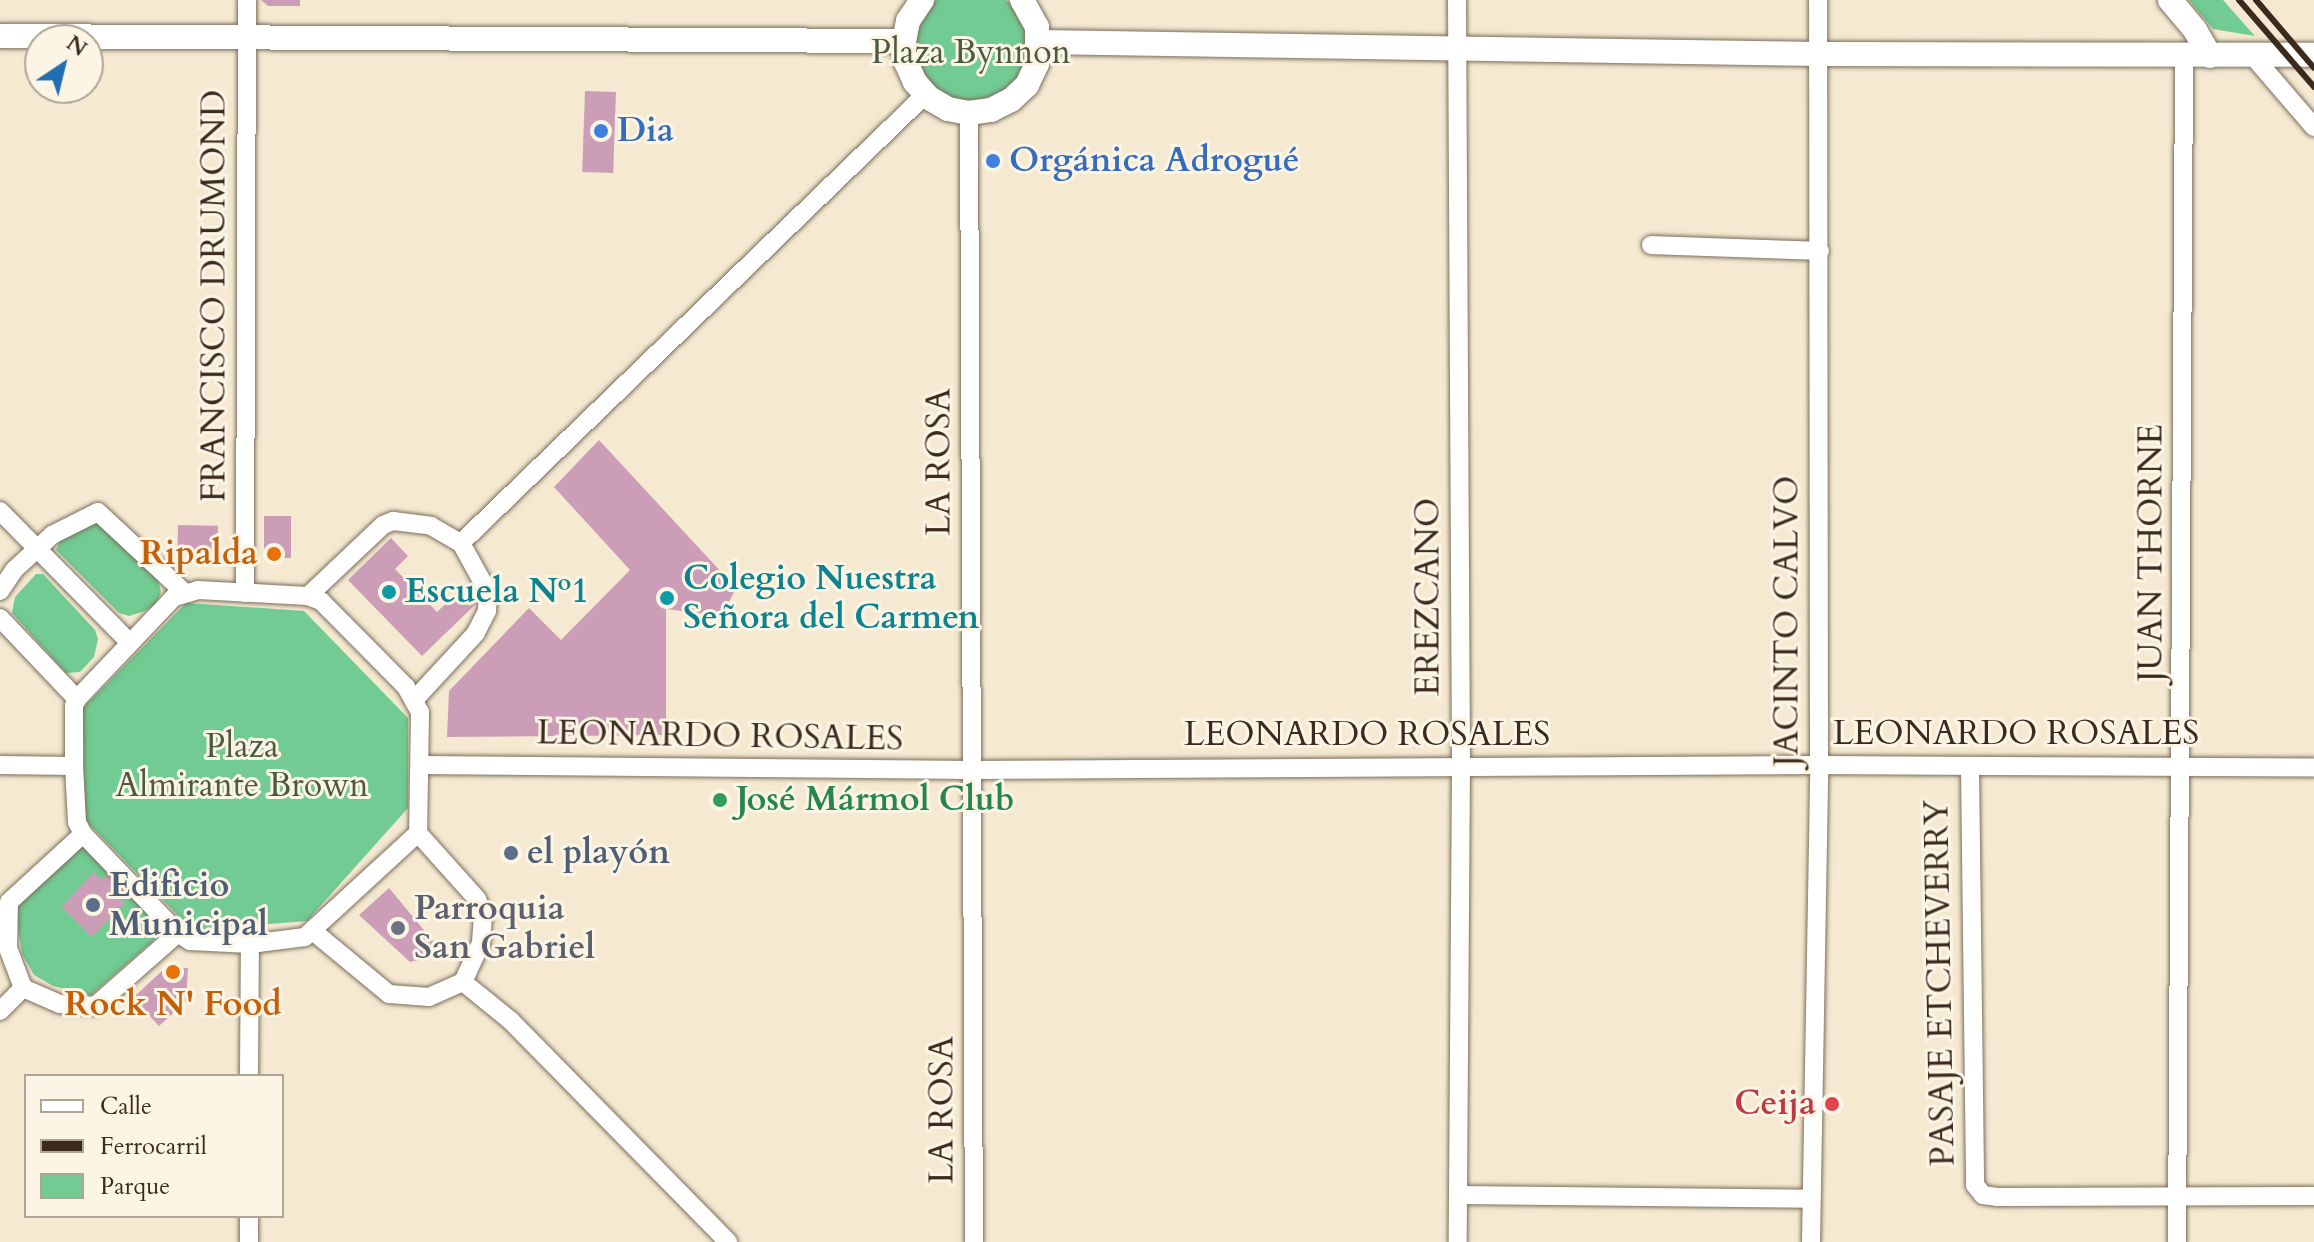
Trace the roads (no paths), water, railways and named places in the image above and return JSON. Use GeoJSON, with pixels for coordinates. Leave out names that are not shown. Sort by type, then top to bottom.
{"type":"FeatureCollection","features":[{"type":"Feature","properties":{"kind":"street","name":"FRANCISCO DRUMOND"},"geometry":{"type":"LineString","coordinates":[[245,593],[247,0]]}},
{"type":"Feature","properties":{"kind":"street"},"geometry":{"type":"LineString","coordinates":[[922,0],[908,21],[904,41],[906,62],[926,94],[948,109],[969,113],[991,110],[1011,100],[1027,85],[1037,64],[1039,42],[1031,12],[1022,0]]}},
{"type":"Feature","properties":{"kind":"street","name":"EREZCANO"},"geometry":{"type":"LineString","coordinates":[[1457,0],[1461,766],[1458,1242]]}},
{"type":"Feature","properties":{"kind":"street","name":"JACINTO CALVO"},"geometry":{"type":"LineString","coordinates":[[1811,1242],[1819,765],[1818,0]]}},
{"type":"Feature","properties":{"kind":"street"},"geometry":{"type":"LineString","coordinates":[[2170,0],[2195,30],[2210,56]]}},
{"type":"Feature","properties":{"kind":"street"},"geometry":{"type":"LineString","coordinates":[[0,36],[904,41]]}},
{"type":"Feature","properties":{"kind":"street"},"geometry":{"type":"LineString","coordinates":[[1039,42],[1820,54],[2314,55]]}},
{"type":"Feature","properties":{"kind":"street"},"geometry":{"type":"LineString","coordinates":[[2252,55],[2314,127]]}},
{"type":"Feature","properties":{"kind":"street","name":"JUAN THORNE"},"geometry":{"type":"LineString","coordinates":[[2177,1242],[2184,57]]}},
{"type":"Feature","properties":{"kind":"street"},"geometry":{"type":"LineString","coordinates":[[461,543],[926,94]]}},
{"type":"Feature","properties":{"kind":"street","name":"LA ROSA"},"geometry":{"type":"LineString","coordinates":[[969,113],[974,1242]]}},
{"type":"Feature","properties":{"kind":"street"},"geometry":{"type":"LineString","coordinates":[[1651,245],[1820,251]]}},
{"type":"Feature","properties":{"kind":"street"},"geometry":{"type":"LineString","coordinates":[[0,511],[130,643]]}},
{"type":"Feature","properties":{"kind":"street"},"geometry":{"type":"LineString","coordinates":[[0,591],[37,549],[59,530],[98,512],[185,593]]}},
{"type":"Feature","properties":{"kind":"street"},"geometry":{"type":"LineString","coordinates":[[308,596],[383,525],[393,521],[402,519],[431,526],[461,543],[485,583],[487,611],[476,633],[415,699]]}},
{"type":"Feature","properties":{"kind":"street"},"geometry":{"type":"LineString","coordinates":[[198,590],[245,593],[308,596],[327,605],[415,699],[421,722],[418,833],[314,932],[291,941],[250,944],[190,941],[178,933],[83,834],[77,822],[74,706],[77,699],[174,597],[198,590]]}},
{"type":"Feature","properties":{"kind":"street"},"geometry":{"type":"LineString","coordinates":[[0,618],[77,699]]}},
{"type":"Feature","properties":{"kind":"street"},"geometry":{"type":"LineString","coordinates":[[0,765],[74,766]]}},
{"type":"Feature","properties":{"kind":"street","name":"LEONARDO ROSALES"},"geometry":{"type":"LineString","coordinates":[[421,765],[972,770],[1819,765],[2314,768]]}},
{"type":"Feature","properties":{"kind":"street","name":"PASAJE ETCHEVERRY"},"geometry":{"type":"LineString","coordinates":[[1970,767],[1972,1174],[1983,1195],[2177,1198]]}},
{"type":"Feature","properties":{"kind":"street"},"geometry":{"type":"LineString","coordinates":[[314,932],[389,994],[429,997],[463,982],[481,943],[483,914],[477,899],[418,833]]}},
{"type":"Feature","properties":{"kind":"street"},"geometry":{"type":"LineString","coordinates":[[83,834],[9,902],[8,948],[23,988],[60,1004],[95,1006],[178,933]]}},
{"type":"Feature","properties":{"kind":"street"},"geometry":{"type":"LineString","coordinates":[[249,1074],[250,944]]}},
{"type":"Feature","properties":{"kind":"street"},"geometry":{"type":"LineString","coordinates":[[463,982],[511,1021],[728,1242]]}},
{"type":"Feature","properties":{"kind":"street"},"geometry":{"type":"LineString","coordinates":[[0,1011],[23,988]]}},
{"type":"Feature","properties":{"kind":"street"},"geometry":{"type":"LineString","coordinates":[[1458,1195],[1811,1199]]}},
{"type":"Feature","properties":{"kind":"street"},"geometry":{"type":"LineString","coordinates":[[2177,1198],[2314,1196]]}},
{"type":"Feature","properties":{"kind":"street"},"geometry":{"type":"LineString","coordinates":[[249,1218],[249,1242]]}},
{"type":"Feature","properties":{"kind":"railway"},"geometry":{"type":"LineString","coordinates":[[2239,0],[2314,87]]}},
{"type":"Feature","properties":{"kind":"railway"},"geometry":{"type":"LineString","coordinates":[[2256,0],[2314,68]]}},
{"type":"Feature","properties":{"kind":"place","name":"Dia"},"geometry":{"type":"Point","coordinates":[601,131]}},
{"type":"Feature","properties":{"kind":"place","name":"Orgánica Adrogué"},"geometry":{"type":"Point","coordinates":[993,161]}},
{"type":"Feature","properties":{"kind":"place","name":"Ripalda"},"geometry":{"type":"Point","coordinates":[274,554]}},
{"type":"Feature","properties":{"kind":"place","name":"Escuela Nº1"},"geometry":{"type":"Point","coordinates":[389,592]}},
{"type":"Feature","properties":{"kind":"place","name":"Colegio Nuestra Señora del Carmen"},"geometry":{"type":"Point","coordinates":[667,598]}},
{"type":"Feature","properties":{"kind":"place","name":"José Mármol Club"},"geometry":{"type":"Point","coordinates":[720,800]}},
{"type":"Feature","properties":{"kind":"place","name":"el playón"},"geometry":{"type":"Point","coordinates":[511,853]}},
{"type":"Feature","properties":{"kind":"place","name":"Edificio Municipal"},"geometry":{"type":"Point","coordinates":[93,905]}},
{"type":"Feature","properties":{"kind":"place","name":"Parroquia San Gabriel"},"geometry":{"type":"Point","coordinates":[398,928]}},
{"type":"Feature","properties":{"kind":"place","name":"Rock N' Food"},"geometry":{"type":"Point","coordinates":[173,972]}},
{"type":"Feature","properties":{"kind":"place","name":"Ceija"},"geometry":{"type":"Point","coordinates":[1832,1104]}},
{"type":"Feature","properties":{"kind":"park label","name":"Plaza Bynnon"},"geometry":{"type":"Point","coordinates":[971,53]}},
{"type":"Feature","properties":{"kind":"park label","name":"Plaza Almirante Brown"},"geometry":{"type":"Point","coordinates":[242,766]}}]}
